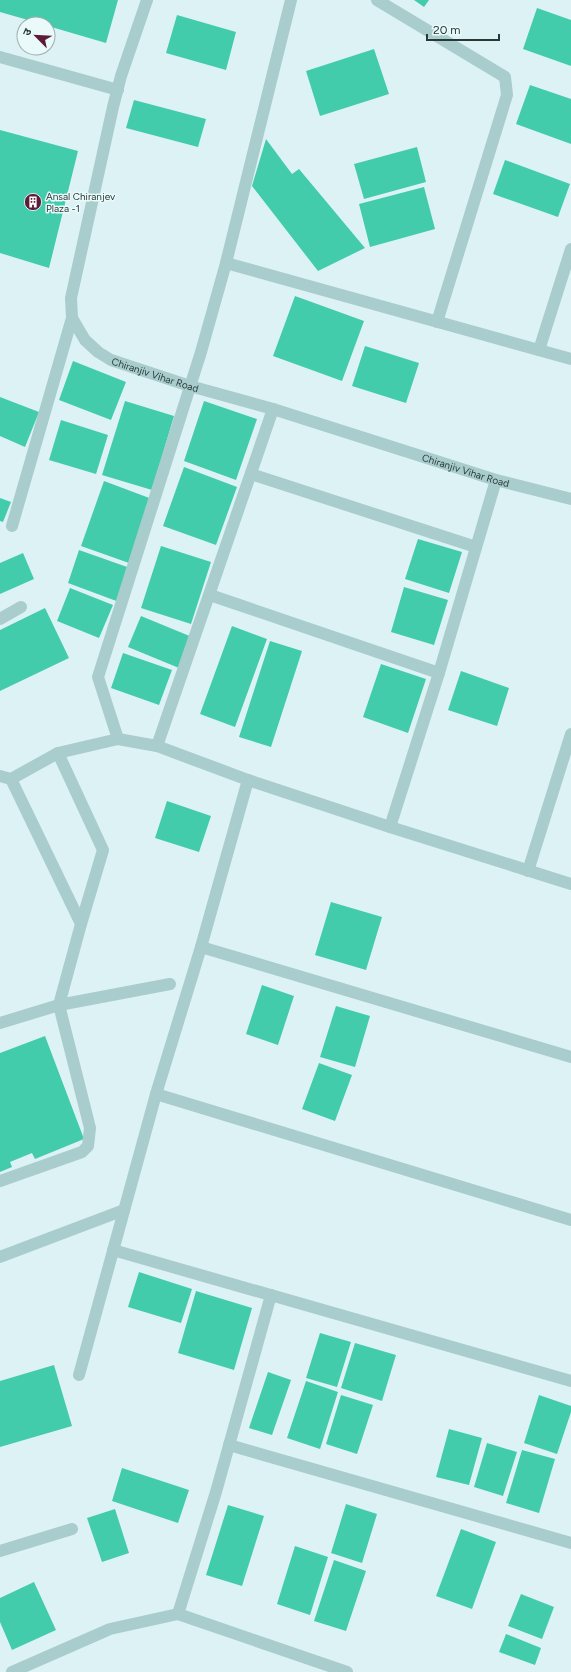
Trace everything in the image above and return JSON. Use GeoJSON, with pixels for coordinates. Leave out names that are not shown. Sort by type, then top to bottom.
{"type":"FeatureCollection","features":[{"type":"Feature","properties":{"kind":"street","name":"Chiranjiv Vihar Road"},"geometry":{"type":"LineString","coordinates":[[147,0],[121,76],[113,107],[71,298],[72,318],[85,340],[98,352],[111,360],[190,386],[272,409],[496,480],[571,499]]}},
{"type":"Feature","properties":{"kind":"street"},"geometry":{"type":"LineString","coordinates":[[118,739],[98,677],[190,386],[226,263],[291,0]]}},
{"type":"Feature","properties":{"kind":"street"},"geometry":{"type":"LineString","coordinates":[[377,0],[505,77],[507,95],[437,322]]}},
{"type":"Feature","properties":{"kind":"street"},"geometry":{"type":"LineString","coordinates":[[0,57],[118,90]]}},
{"type":"Feature","properties":{"kind":"street"},"geometry":{"type":"LineString","coordinates":[[539,350],[571,249]]}},
{"type":"Feature","properties":{"kind":"street"},"geometry":{"type":"LineString","coordinates":[[226,263],[571,359]]}},
{"type":"Feature","properties":{"kind":"street"},"geometry":{"type":"LineString","coordinates":[[12,526],[72,318]]}},
{"type":"Feature","properties":{"kind":"street"},"geometry":{"type":"LineString","coordinates":[[157,746],[210,595],[272,409]]}},
{"type":"Feature","properties":{"kind":"street"},"geometry":{"type":"LineString","coordinates":[[251,474],[476,547]]}},
{"type":"Feature","properties":{"kind":"street"},"geometry":{"type":"LineString","coordinates":[[390,827],[439,673],[496,480]]}},
{"type":"Feature","properties":{"kind":"street"},"geometry":{"type":"LineString","coordinates":[[210,595],[439,673]]}},
{"type":"Feature","properties":{"kind":"street"},"geometry":{"type":"LineString","coordinates":[[0,619],[21,607]]}},
{"type":"Feature","properties":{"kind":"street"},"geometry":{"type":"LineString","coordinates":[[528,871],[571,734]]}},
{"type":"Feature","properties":{"kind":"street"},"geometry":{"type":"LineString","coordinates":[[81,924],[6,777],[58,754],[118,739],[157,746],[248,780],[390,827],[571,884]]}},
{"type":"Feature","properties":{"kind":"street"},"geometry":{"type":"LineString","coordinates":[[0,1181],[82,1152],[88,1146],[90,1128],[59,1005],[103,850],[58,754]]}},
{"type":"Feature","properties":{"kind":"street"},"geometry":{"type":"LineString","coordinates":[[79,1375],[156,1094],[201,948],[248,780]]}},
{"type":"Feature","properties":{"kind":"street"},"geometry":{"type":"LineString","coordinates":[[201,948],[571,1056]]}},
{"type":"Feature","properties":{"kind":"street"},"geometry":{"type":"LineString","coordinates":[[0,1023],[59,1005],[170,984]]}},
{"type":"Feature","properties":{"kind":"street"},"geometry":{"type":"LineString","coordinates":[[156,1094],[571,1220]]}},
{"type":"Feature","properties":{"kind":"street"},"geometry":{"type":"LineString","coordinates":[[0,1257],[124,1210]]}},
{"type":"Feature","properties":{"kind":"street"},"geometry":{"type":"LineString","coordinates":[[113,1250],[571,1381]]}},
{"type":"Feature","properties":{"kind":"street"},"geometry":{"type":"LineString","coordinates":[[178,1614],[229,1444],[271,1295]]}},
{"type":"Feature","properties":{"kind":"street"},"geometry":{"type":"LineString","coordinates":[[229,1444],[571,1543]]}},
{"type":"Feature","properties":{"kind":"street"},"geometry":{"type":"LineString","coordinates":[[0,1551],[72,1529]]}},
{"type":"Feature","properties":{"kind":"street"},"geometry":{"type":"LineString","coordinates":[[12,1672],[110,1629],[178,1614],[347,1672]]}},
{"type":"Feature","properties":{"kind":"building"},"geometry":{"type":"Polygon","coordinates":[[[0,0],[118,0],[106,43],[56,28],[56,16],[16,17],[0,12],[0,0]]]}},
{"type":"Feature","properties":{"kind":"building"},"geometry":{"type":"Polygon","coordinates":[[[414,0],[429,0],[424,7],[414,0]]]}},
{"type":"Feature","properties":{"kind":"building"},"geometry":{"type":"Polygon","coordinates":[[[537,8],[571,20],[571,66],[523,49],[537,8]]]}},
{"type":"Feature","properties":{"kind":"building"},"geometry":{"type":"Polygon","coordinates":[[[177,15],[236,32],[226,70],[166,53],[177,15]]]}},
{"type":"Feature","properties":{"kind":"building"},"geometry":{"type":"Polygon","coordinates":[[[374,49],[389,94],[320,116],[306,71],[374,49]]]}},
{"type":"Feature","properties":{"kind":"building"},"geometry":{"type":"Polygon","coordinates":[[[530,85],[571,99],[571,144],[516,124],[530,85]]]}},
{"type":"Feature","properties":{"kind":"building"},"geometry":{"type":"Polygon","coordinates":[[[134,100],[206,119],[198,147],[126,128],[134,100]]]}},
{"type":"Feature","properties":{"kind":"building","name":"Ansal Chiranjev Plaza -1"},"geometry":{"type":"Polygon","coordinates":[[[0,130],[78,151],[49,268],[0,253],[0,130]]]}},
{"type":"Feature","properties":{"kind":"building"},"geometry":{"type":"Polygon","coordinates":[[[266,139],[292,174],[299,169],[365,248],[318,271],[252,186],[266,139]]]}},
{"type":"Feature","properties":{"kind":"building"},"geometry":{"type":"Polygon","coordinates":[[[417,147],[426,182],[364,199],[354,164],[417,147]]]}},
{"type":"Feature","properties":{"kind":"building"},"geometry":{"type":"Polygon","coordinates":[[[505,160],[570,184],[558,217],[493,194],[505,160]]]}},
{"type":"Feature","properties":{"kind":"building"},"geometry":{"type":"Polygon","coordinates":[[[424,187],[435,229],[370,247],[359,204],[424,187]]]}},
{"type":"Feature","properties":{"kind":"building"},"geometry":{"type":"Polygon","coordinates":[[[295,296],[364,321],[342,381],[273,356],[295,296]]]}},
{"type":"Feature","properties":{"kind":"building"},"geometry":{"type":"Polygon","coordinates":[[[365,346],[419,363],[406,403],[352,386],[365,346]]]}},
{"type":"Feature","properties":{"kind":"building"},"geometry":{"type":"Polygon","coordinates":[[[73,361],[126,382],[111,420],[59,400],[73,361]]]}},
{"type":"Feature","properties":{"kind":"building"},"geometry":{"type":"Polygon","coordinates":[[[0,397],[39,412],[25,447],[0,436],[0,397]]]}},
{"type":"Feature","properties":{"kind":"building"},"geometry":{"type":"Polygon","coordinates":[[[125,401],[174,416],[152,490],[102,475],[125,401]]]}},
{"type":"Feature","properties":{"kind":"building"},"geometry":{"type":"Polygon","coordinates":[[[204,401],[257,419],[236,480],[184,461],[204,401]]]}},
{"type":"Feature","properties":{"kind":"building"},"geometry":{"type":"Polygon","coordinates":[[[61,420],[108,435],[96,474],[49,460],[61,420]]]}},
{"type":"Feature","properties":{"kind":"building"},"geometry":{"type":"Polygon","coordinates":[[[184,467],[237,487],[216,545],[163,526],[184,467]]]}},
{"type":"Feature","properties":{"kind":"building"},"geometry":{"type":"Polygon","coordinates":[[[104,481],[152,499],[129,563],[81,546],[104,481]]]}},
{"type":"Feature","properties":{"kind":"building"},"geometry":{"type":"Polygon","coordinates":[[[0,498],[11,502],[3,522],[0,521],[0,498]]]}},
{"type":"Feature","properties":{"kind":"building"},"geometry":{"type":"Polygon","coordinates":[[[418,539],[462,552],[449,593],[405,579],[418,539]]]}},
{"type":"Feature","properties":{"kind":"building"},"geometry":{"type":"Polygon","coordinates":[[[161,546],[211,562],[191,624],[141,608],[161,546]]]}},
{"type":"Feature","properties":{"kind":"building"},"geometry":{"type":"Polygon","coordinates":[[[79,550],[130,568],[119,602],[68,583],[79,550]]]}},
{"type":"Feature","properties":{"kind":"building"},"geometry":{"type":"Polygon","coordinates":[[[23,553],[34,579],[0,594],[0,563],[23,553]]]}},
{"type":"Feature","properties":{"kind":"building"},"geometry":{"type":"Polygon","coordinates":[[[404,587],[448,600],[434,645],[391,632],[404,587]]]}},
{"type":"Feature","properties":{"kind":"building"},"geometry":{"type":"Polygon","coordinates":[[[70,588],[113,605],[99,638],[57,621],[70,588]]]}},
{"type":"Feature","properties":{"kind":"building"},"geometry":{"type":"Polygon","coordinates":[[[45,608],[69,658],[0,691],[0,630],[45,608]]]}},
{"type":"Feature","properties":{"kind":"building"},"geometry":{"type":"Polygon","coordinates":[[[141,616],[192,637],[179,668],[128,647],[141,616]]]}},
{"type":"Feature","properties":{"kind":"building"},"geometry":{"type":"Polygon","coordinates":[[[232,626],[267,639],[235,727],[200,714],[232,626]]]}},
{"type":"Feature","properties":{"kind":"building"},"geometry":{"type":"Polygon","coordinates":[[[270,641],[302,651],[271,747],[239,737],[270,641]]]}},
{"type":"Feature","properties":{"kind":"building"},"geometry":{"type":"Polygon","coordinates":[[[123,653],[172,670],[159,705],[111,688],[123,653]]]}},
{"type":"Feature","properties":{"kind":"building"},"geometry":{"type":"Polygon","coordinates":[[[381,664],[426,679],[408,733],[363,717],[381,664]]]}},
{"type":"Feature","properties":{"kind":"building"},"geometry":{"type":"Polygon","coordinates":[[[461,671],[509,688],[497,726],[448,710],[461,671]]]}},
{"type":"Feature","properties":{"kind":"building"},"geometry":{"type":"Polygon","coordinates":[[[167,801],[211,816],[199,852],[155,838],[167,801]]]}},
{"type":"Feature","properties":{"kind":"building"},"geometry":{"type":"Polygon","coordinates":[[[331,902],[382,917],[366,970],[315,955],[331,902]]]}},
{"type":"Feature","properties":{"kind":"building"},"geometry":{"type":"Polygon","coordinates":[[[262,985],[294,996],[278,1045],[246,1034],[262,985]]]}},
{"type":"Feature","properties":{"kind":"building"},"geometry":{"type":"Polygon","coordinates":[[[336,1006],[370,1016],[355,1067],[320,1057],[336,1006]]]}},
{"type":"Feature","properties":{"kind":"building"},"geometry":{"type":"Polygon","coordinates":[[[45,1036],[84,1139],[35,1159],[32,1153],[10,1162],[12,1167],[0,1172],[0,1053],[45,1036]]]}},
{"type":"Feature","properties":{"kind":"building"},"geometry":{"type":"Polygon","coordinates":[[[319,1063],[352,1075],[335,1121],[302,1109],[319,1063]]]}},
{"type":"Feature","properties":{"kind":"building"},"geometry":{"type":"Polygon","coordinates":[[[139,1272],[192,1289],[181,1323],[128,1307],[139,1272]]]}},
{"type":"Feature","properties":{"kind":"building"},"geometry":{"type":"Polygon","coordinates":[[[196,1291],[252,1308],[234,1370],[178,1353],[196,1291]]]}},
{"type":"Feature","properties":{"kind":"building"},"geometry":{"type":"Polygon","coordinates":[[[320,1333],[351,1342],[337,1387],[306,1378],[320,1333]]]}},
{"type":"Feature","properties":{"kind":"building"},"geometry":{"type":"Polygon","coordinates":[[[355,1343],[396,1355],[382,1401],[341,1388],[355,1343]]]}},
{"type":"Feature","properties":{"kind":"building"},"geometry":{"type":"Polygon","coordinates":[[[54,1365],[72,1426],[0,1447],[0,1381],[54,1365]]]}},
{"type":"Feature","properties":{"kind":"building"},"geometry":{"type":"Polygon","coordinates":[[[268,1372],[291,1380],[272,1435],[249,1428],[268,1372]]]}},
{"type":"Feature","properties":{"kind":"building"},"geometry":{"type":"Polygon","coordinates":[[[306,1381],[338,1392],[320,1449],[287,1438],[306,1381]]]}},
{"type":"Feature","properties":{"kind":"building"},"geometry":{"type":"Polygon","coordinates":[[[341,1395],[373,1405],[357,1454],[326,1444],[341,1395]]]}},
{"type":"Feature","properties":{"kind":"building"},"geometry":{"type":"Polygon","coordinates":[[[539,1395],[571,1406],[571,1412],[557,1454],[524,1443],[539,1395]]]}},
{"type":"Feature","properties":{"kind":"building"},"geometry":{"type":"Polygon","coordinates":[[[449,1429],[482,1438],[469,1485],[436,1477],[449,1429]]]}},
{"type":"Feature","properties":{"kind":"building"},"geometry":{"type":"Polygon","coordinates":[[[487,1443],[517,1452],[503,1496],[474,1487],[487,1443]]]}},
{"type":"Feature","properties":{"kind":"building"},"geometry":{"type":"Polygon","coordinates":[[[522,1450],[555,1459],[539,1513],[506,1503],[522,1450]]]}},
{"type":"Feature","properties":{"kind":"building"},"geometry":{"type":"Polygon","coordinates":[[[122,1468],[189,1490],[178,1523],[112,1501],[122,1468]]]}},
{"type":"Feature","properties":{"kind":"building"},"geometry":{"type":"Polygon","coordinates":[[[346,1504],[377,1514],[362,1563],[331,1553],[346,1504]]]}},
{"type":"Feature","properties":{"kind":"building"},"geometry":{"type":"Polygon","coordinates":[[[228,1505],[264,1516],[242,1586],[206,1575],[228,1505]]]}},
{"type":"Feature","properties":{"kind":"building"},"geometry":{"type":"Polygon","coordinates":[[[115,1509],[129,1553],[102,1562],[87,1518],[115,1509]]]}},
{"type":"Feature","properties":{"kind":"building"},"geometry":{"type":"Polygon","coordinates":[[[461,1529],[496,1542],[472,1609],[436,1596],[461,1529]]]}},
{"type":"Feature","properties":{"kind":"building"},"geometry":{"type":"Polygon","coordinates":[[[295,1546],[328,1557],[310,1615],[277,1604],[295,1546]]]}},
{"type":"Feature","properties":{"kind":"building"},"geometry":{"type":"Polygon","coordinates":[[[334,1560],[366,1571],[346,1631],[314,1621],[334,1560]]]}},
{"type":"Feature","properties":{"kind":"building"},"geometry":{"type":"Polygon","coordinates":[[[34,1582],[56,1630],[12,1650],[0,1622],[0,1598],[34,1582]]]}},
{"type":"Feature","properties":{"kind":"building"},"geometry":{"type":"Polygon","coordinates":[[[521,1594],[554,1607],[542,1639],[508,1626],[521,1594]]]}},
{"type":"Feature","properties":{"kind":"building"},"geometry":{"type":"Polygon","coordinates":[[[506,1634],[541,1648],[535,1665],[499,1652],[506,1634]]]}},
{"type":"Feature","properties":{"kind":"place","name":"Ansal Chiranjev Plaza -1"},"geometry":{"type":"Point","coordinates":[33,202]}}]}
